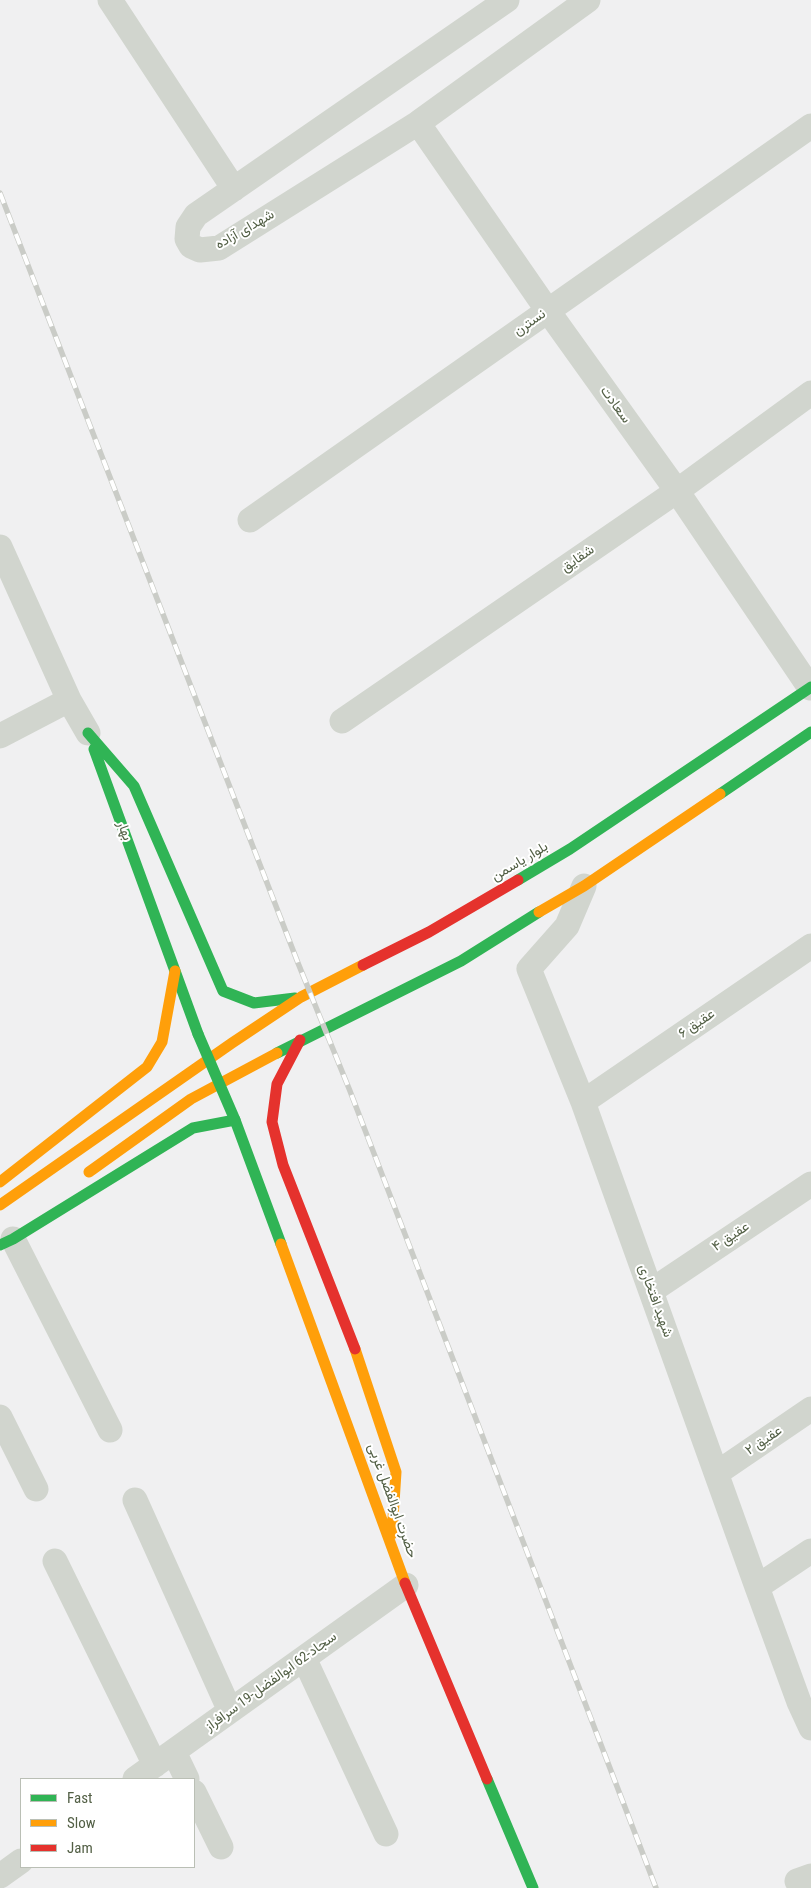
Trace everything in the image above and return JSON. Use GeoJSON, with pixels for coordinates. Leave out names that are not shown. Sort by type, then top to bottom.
{"type":"FeatureCollection","features":[{"type":"Feature","properties":{"kind":"street"},"geometry":{"type":"LineString","coordinates":[[110,0],[234,190]]}},
{"type":"Feature","properties":{"kind":"street","name":"شهدای آزاده"},"geometry":{"type":"LineString","coordinates":[[507,0],[196,215],[188,227],[187,239],[191,246],[200,250],[219,248],[418,123],[588,0]]}},
{"type":"Feature","properties":{"kind":"street","name":"سعادت"},"geometry":{"type":"LineString","coordinates":[[418,123],[548,311],[677,491],[810,687]]}},
{"type":"Feature","properties":{"kind":"street","name":"نسترن"},"geometry":{"type":"LineString","coordinates":[[250,520],[811,126]]}},
{"type":"Feature","properties":{"kind":"street","name":"شقایق"},"geometry":{"type":"LineString","coordinates":[[342,721],[677,491],[811,392]]}},
{"type":"Feature","properties":{"kind":"street","name":"بهار"},"geometry":{"type":"LineString","coordinates":[[0,548],[69,700],[88,733],[198,1034],[235,1120]]}},
{"type":"Feature","properties":{"kind":"street","name":"بلوار یاسمن"},"geometry":{"type":"LineString","coordinates":[[0,1205],[232,1042],[301,997],[429,932],[570,849],[810,687]]}},
{"type":"Feature","properties":{"kind":"street"},"geometry":{"type":"LineString","coordinates":[[0,736],[69,700]]}},
{"type":"Feature","properties":{"kind":"street"},"geometry":{"type":"LineString","coordinates":[[82,1177],[192,1099],[300,1040],[461,961],[514,926],[584,886],[811,732]]}},
{"type":"Feature","properties":{"kind":"street"},"geometry":{"type":"LineString","coordinates":[[88,733],[134,786],[223,991],[254,1003],[301,997]]}},
{"type":"Feature","properties":{"kind":"street","name":"شهید افتخاری"},"geometry":{"type":"LineString","coordinates":[[584,886],[567,926],[529,969],[583,1102],[757,1587],[805,1698],[811,1728]]}},
{"type":"Feature","properties":{"kind":"street","name":"عقیق ۶"},"geometry":{"type":"LineString","coordinates":[[583,1102],[811,946]]}},
{"type":"Feature","properties":{"kind":"street"},"geometry":{"type":"LineString","coordinates":[[0,1182],[147,1067],[162,1042],[175,971]]}},
{"type":"Feature","properties":{"kind":"street"},"geometry":{"type":"LineString","coordinates":[[300,1040],[277,1084],[272,1122],[283,1165],[354,1343],[396,1472],[391,1543]]}},
{"type":"Feature","properties":{"kind":"street"},"geometry":{"type":"LineString","coordinates":[[4,1239],[193,1128],[235,1120]]}},
{"type":"Feature","properties":{"kind":"street","name":"حضرت ابوالفضل غربی"},"geometry":{"type":"LineString","coordinates":[[235,1120],[406,1585],[533,1888]]}},
{"type":"Feature","properties":{"kind":"street","name":"عقیق ۴"},"geometry":{"type":"LineString","coordinates":[[651,1291],[811,1184]]}},
{"type":"Feature","properties":{"kind":"street"},"geometry":{"type":"LineString","coordinates":[[4,1239],[26,1217]]}},
{"type":"Feature","properties":{"kind":"street"},"geometry":{"type":"LineString","coordinates":[[4,1239],[110,1430]]}},
{"type":"Feature","properties":{"kind":"street","name":"عقیق ۲"},"geometry":{"type":"LineString","coordinates":[[717,1473],[811,1409]]}},
{"type":"Feature","properties":{"kind":"street"},"geometry":{"type":"LineString","coordinates":[[0,1417],[36,1489]]}},
{"type":"Feature","properties":{"kind":"street"},"geometry":{"type":"LineString","coordinates":[[135,1500],[230,1711]]}},
{"type":"Feature","properties":{"kind":"street"},"geometry":{"type":"LineString","coordinates":[[757,1587],[811,1551]]}},
{"type":"Feature","properties":{"kind":"street"},"geometry":{"type":"LineString","coordinates":[[54,1561],[155,1765],[185,1778]]}},
{"type":"Feature","properties":{"kind":"street","name":"سجاد-62 ابوالفضل-19 سرافراز"},"geometry":{"type":"LineString","coordinates":[[155,1765],[406,1585]]}},
{"type":"Feature","properties":{"kind":"street"},"geometry":{"type":"LineString","coordinates":[[304,1658],[386,1834]]}},
{"type":"Feature","properties":{"kind":"street"},"geometry":{"type":"LineString","coordinates":[[195,1794],[221,1847]]}},
{"type":"Feature","properties":{"kind":"street"},"geometry":{"type":"LineString","coordinates":[[0,1876],[20,1862]]}},
{"type":"Feature","properties":{"kind":"railway"},"geometry":{"type":"LineString","coordinates":[[0,193],[298,963],[350,1091],[656,1888]]}},
{"type":"Feature","properties":{"kind":"traffic: fast"},"geometry":{"type":"LineString","coordinates":[[518,880],[570,849],[811,687]]}},
{"type":"Feature","properties":{"kind":"traffic: fast"},"geometry":{"type":"LineString","coordinates":[[720,794],[811,732]]}},
{"type":"Feature","properties":{"kind":"traffic: fast"},"geometry":{"type":"LineString","coordinates":[[88,733],[134,786],[223,991],[254,1003],[295,998]]}},
{"type":"Feature","properties":{"kind":"traffic: fast"},"geometry":{"type":"LineString","coordinates":[[94,749],[198,1034]]}},
{"type":"Feature","properties":{"kind":"traffic: fast"},"geometry":{"type":"LineString","coordinates":[[277,1053],[461,961],[539,912]]}},
{"type":"Feature","properties":{"kind":"traffic: fast"},"geometry":{"type":"LineString","coordinates":[[198,1034],[235,1120]]}},
{"type":"Feature","properties":{"kind":"traffic: fast"},"geometry":{"type":"LineString","coordinates":[[0,1245],[13,1239],[193,1128],[235,1120],[281,1244]]}},
{"type":"Feature","properties":{"kind":"traffic: fast"},"geometry":{"type":"LineString","coordinates":[[487,1779],[533,1888]]}},
{"type":"Feature","properties":{"kind":"traffic: slow"},"geometry":{"type":"LineString","coordinates":[[539,912],[584,886],[720,794]]}},
{"type":"Feature","properties":{"kind":"traffic: slow"},"geometry":{"type":"LineString","coordinates":[[0,1205],[301,997],[363,965]]}},
{"type":"Feature","properties":{"kind":"traffic: slow"},"geometry":{"type":"LineString","coordinates":[[0,1182],[147,1067],[162,1042],[175,971]]}},
{"type":"Feature","properties":{"kind":"traffic: slow"},"geometry":{"type":"LineString","coordinates":[[89,1172],[191,1099],[277,1053]]}},
{"type":"Feature","properties":{"kind":"traffic: slow"},"geometry":{"type":"LineString","coordinates":[[281,1244],[405,1583]]}},
{"type":"Feature","properties":{"kind":"traffic: slow"},"geometry":{"type":"LineString","coordinates":[[355,1349],[396,1472],[392,1534]]}},
{"type":"Feature","properties":{"kind":"traffic: jam"},"geometry":{"type":"LineString","coordinates":[[363,965],[429,932],[518,880]]}},
{"type":"Feature","properties":{"kind":"traffic: jam"},"geometry":{"type":"LineString","coordinates":[[300,1040],[277,1084],[272,1122],[283,1165],[355,1349]]}},
{"type":"Feature","properties":{"kind":"traffic: jam"},"geometry":{"type":"LineString","coordinates":[[405,1583],[487,1779]]}}]}
